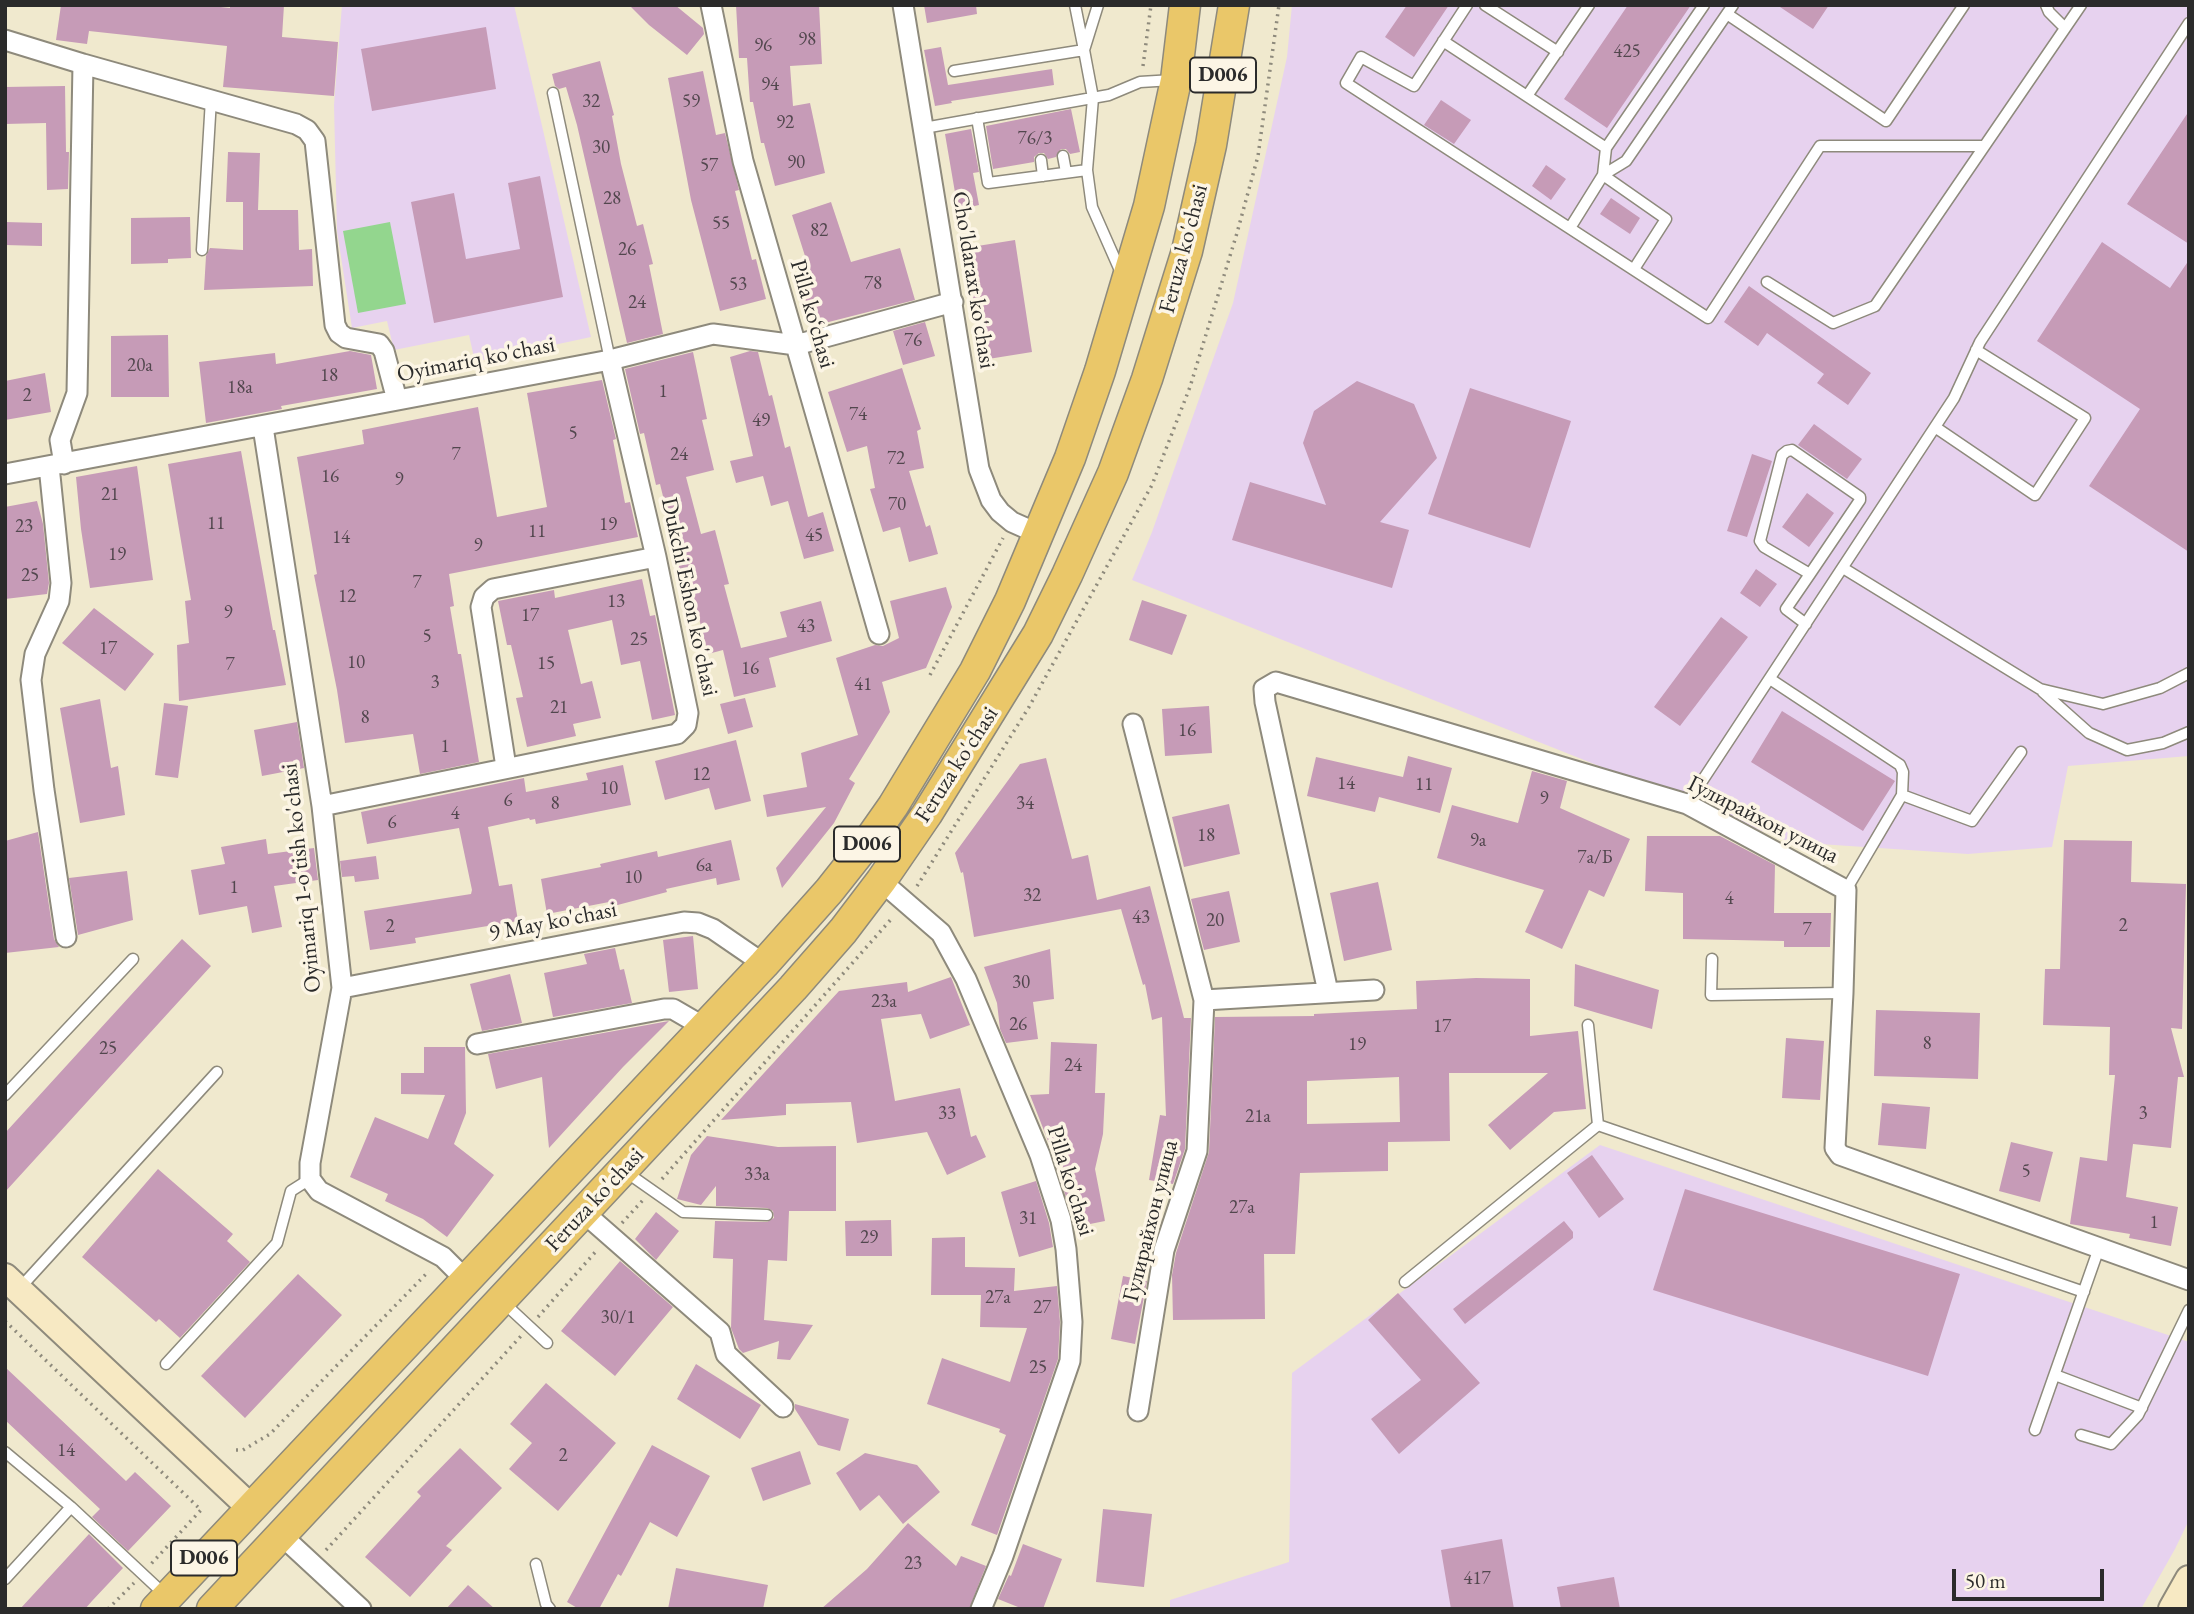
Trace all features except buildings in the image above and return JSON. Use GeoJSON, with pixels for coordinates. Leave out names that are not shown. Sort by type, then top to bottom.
{"type":"FeatureCollection","features":[{"type":"Feature","properties":{"kind":"main road","name":"Feruza ko'chasi"},"geometry":{"type":"LineString","coordinates":[[162,1603],[764,964],[867,844],[906,785],[975,671],[1010,601],[1070,457],[1127,285],[1149,206],[1176,80],[1185,5]]}},
{"type":"Feature","properties":{"kind":"main road","name":"Feruza ko'chasi"},"geometry":{"type":"LineString","coordinates":[[212,1609],[793,988],[843,931],[881,881],[955,770],[1038,634],[1067,575],[1112,473],[1147,379],[1187,251],[1211,145],[1234,5]]}},
{"type":"Feature","properties":{"kind":"main road"},"geometry":{"type":"LineString","coordinates":[[593,1145],[592,1158],[598,1169],[610,1173],[622,1170]]}},
{"type":"Feature","properties":{"kind":"main road"},"geometry":{"type":"LineString","coordinates":[[251,1508],[281,1535]]}},
{"type":"Feature","properties":{"kind":"street","name":"Pilla ko‘chasi"},"geometry":{"type":"LineString","coordinates":[[711,5],[743,161],[879,634]]}},
{"type":"Feature","properties":{"kind":"street","name":"Cho'ldaraxt ko'chasi"},"geometry":{"type":"LineString","coordinates":[[904,5],[979,469],[992,500],[1012,522],[1039,534]]}},
{"type":"Feature","properties":{"kind":"street"},"geometry":{"type":"LineString","coordinates":[[5,40],[296,124],[307,130],[315,141],[335,325],[339,333],[346,338],[379,344],[384,351],[397,400]]}},
{"type":"Feature","properties":{"kind":"street"},"geometry":{"type":"LineString","coordinates":[[66,937],[31,680],[35,654],[59,601],[61,583],[57,465],[60,440],[77,393],[83,64]]}},
{"type":"Feature","properties":{"kind":"street","name":"Oyimariq ko'chasi"},"geometry":{"type":"LineString","coordinates":[[5,474],[610,360],[713,334],[796,345],[953,302]]}},
{"type":"Feature","properties":{"kind":"street","name":"Dukchi Eshon ko'chasi"},"geometry":{"type":"LineString","coordinates":[[322,806],[677,734],[686,726],[688,713],[656,556],[610,360]]}},
{"type":"Feature","properties":{"kind":"street","name":"Oyimariq 1-o'tish ko'chasi"},"geometry":{"type":"LineString","coordinates":[[263,427],[322,806],[342,988],[310,1163],[310,1179]]}},
{"type":"Feature","properties":{"kind":"street"},"geometry":{"type":"LineString","coordinates":[[506,767],[481,607],[484,597],[493,589],[656,556]]}},
{"type":"Feature","properties":{"kind":"street","name":"Гулирайхон улица"},"geometry":{"type":"LineString","coordinates":[[1328,992],[1265,702],[1265,689],[1276,682],[1687,804],[1846,890],[1835,1148],[1840,1155],[2189,1280]]}},
{"type":"Feature","properties":{"kind":"street","name":"Гулирайхон улица"},"geometry":{"type":"LineString","coordinates":[[1133,724],[1204,1000],[1197,1151],[1164,1250],[1138,1411]]}},
{"type":"Feature","properties":{"kind":"street","name":"Pilla ko'chasi"},"geometry":{"type":"LineString","coordinates":[[881,881],[941,933],[966,979],[1040,1155],[1061,1220],[1068,1260],[1072,1322],[1070,1361],[1003,1556],[981,1609]]}},
{"type":"Feature","properties":{"kind":"street","name":"9 May ko'chasi"},"geometry":{"type":"LineString","coordinates":[[342,988],[684,922],[698,923],[713,929],[764,964]]}},
{"type":"Feature","properties":{"kind":"street"},"geometry":{"type":"LineString","coordinates":[[1204,1000],[1374,990]]}},
{"type":"Feature","properties":{"kind":"street"},"geometry":{"type":"LineString","coordinates":[[477,1044],[664,1009],[673,1009],[704,1027]]}},
{"type":"Feature","properties":{"kind":"street"},"geometry":{"type":"LineString","coordinates":[[310,1179],[319,1191],[443,1257],[466,1280]]}},
{"type":"Feature","properties":{"kind":"street"},"geometry":{"type":"LineString","coordinates":[[583,1212],[720,1332],[726,1354],[783,1407]]}},
{"type":"Feature","properties":{"kind":"street"},"geometry":{"type":"LineString","coordinates":[[12,1283],[251,1508]]}},
{"type":"Feature","properties":{"kind":"street"},"geometry":{"type":"LineString","coordinates":[[281,1535],[361,1609]]}},
{"type":"Feature","properties":{"kind":"street"},"geometry":{"type":"LineString","coordinates":[[2172,1609],[2189,1579]]}},
{"type":"Feature","properties":{"kind":"lane"},"geometry":{"type":"LineString","coordinates":[[1075,5],[1093,98],[1087,170],[1093,206],[1127,285]]}},
{"type":"Feature","properties":{"kind":"lane"},"geometry":{"type":"LineString","coordinates":[[1084,50],[1098,5]]}},
{"type":"Feature","properties":{"kind":"lane"},"geometry":{"type":"LineString","coordinates":[[1467,5],[1414,86],[1361,57],[1346,83],[1708,318],[1819,146],[1984,146]]}},
{"type":"Feature","properties":{"kind":"lane"},"geometry":{"type":"LineString","coordinates":[[1485,5],[1558,52]]}},
{"type":"Feature","properties":{"kind":"lane"},"geometry":{"type":"LineString","coordinates":[[1527,96],[1589,5]]}},
{"type":"Feature","properties":{"kind":"lane"},"geometry":{"type":"LineString","coordinates":[[1570,228],[1603,175],[1606,148],[1704,5]]}},
{"type":"Feature","properties":{"kind":"lane"},"geometry":{"type":"LineString","coordinates":[[1603,175],[1626,161],[1730,10],[1886,121],[1964,5]]}},
{"type":"Feature","properties":{"kind":"lane"},"geometry":{"type":"LineString","coordinates":[[2046,5],[2049,12],[2065,28]]}},
{"type":"Feature","properties":{"kind":"lane"},"geometry":{"type":"LineString","coordinates":[[1767,282],[1833,323],[1875,306],[2081,5]]}},
{"type":"Feature","properties":{"kind":"lane"},"geometry":{"type":"LineString","coordinates":[[1687,804],[1954,398],[1976,350],[2189,23]]}},
{"type":"Feature","properties":{"kind":"lane"},"geometry":{"type":"LineString","coordinates":[[1443,41],[1606,148]]}},
{"type":"Feature","properties":{"kind":"lane"},"geometry":{"type":"LineString","coordinates":[[954,71],[1084,50]]}},
{"type":"Feature","properties":{"kind":"lane"},"geometry":{"type":"LineString","coordinates":[[924,128],[1055,108],[1109,95],[1140,82],[1176,80]]}},
{"type":"Feature","properties":{"kind":"lane"},"geometry":{"type":"LineString","coordinates":[[553,93],[610,360]]}},
{"type":"Feature","properties":{"kind":"lane"},"geometry":{"type":"LineString","coordinates":[[202,250],[211,99]]}},
{"type":"Feature","properties":{"kind":"lane"},"geometry":{"type":"LineString","coordinates":[[977,118],[988,183],[1087,170]]}},
{"type":"Feature","properties":{"kind":"lane"},"geometry":{"type":"LineString","coordinates":[[1063,156],[1066,172]]}},
{"type":"Feature","properties":{"kind":"lane"},"geometry":{"type":"LineString","coordinates":[[1041,160],[1043,176]]}},
{"type":"Feature","properties":{"kind":"lane"},"geometry":{"type":"LineString","coordinates":[[1603,175],[1666,219],[1634,269]]}},
{"type":"Feature","properties":{"kind":"lane"},"geometry":{"type":"LineString","coordinates":[[1935,427],[2035,495],[2085,418],[1976,350]]}},
{"type":"Feature","properties":{"kind":"lane"},"geometry":{"type":"LineString","coordinates":[[1806,624],[1786,609],[1810,574],[1860,496],[1792,450],[1782,455],[1760,541],[1764,547],[1810,574]]}},
{"type":"Feature","properties":{"kind":"lane"},"geometry":{"type":"LineString","coordinates":[[1843,568],[2040,689],[2089,733],[2127,750],[2162,743],[2189,732]]}},
{"type":"Feature","properties":{"kind":"lane"},"geometry":{"type":"LineString","coordinates":[[2040,689],[2103,704],[2160,688],[2189,673]]}},
{"type":"Feature","properties":{"kind":"lane"},"geometry":{"type":"LineString","coordinates":[[1770,679],[1900,765],[1903,772],[1902,795],[1846,890]]}},
{"type":"Feature","properties":{"kind":"lane"},"geometry":{"type":"LineString","coordinates":[[1902,795],[1972,821],[2021,752]]}},
{"type":"Feature","properties":{"kind":"lane"},"geometry":{"type":"LineString","coordinates":[[6,1093],[133,959]]}},
{"type":"Feature","properties":{"kind":"lane"},"geometry":{"type":"LineString","coordinates":[[1712,959],[1712,995],[1843,993]]}},
{"type":"Feature","properties":{"kind":"lane"},"geometry":{"type":"LineString","coordinates":[[1588,1025],[1598,1125]]}},
{"type":"Feature","properties":{"kind":"lane"},"geometry":{"type":"LineString","coordinates":[[12,1283],[217,1072]]}},
{"type":"Feature","properties":{"kind":"lane"},"geometry":{"type":"LineString","coordinates":[[1598,1125],[2084,1292]]}},
{"type":"Feature","properties":{"kind":"lane"},"geometry":{"type":"LineString","coordinates":[[1405,1282],[1598,1125]]}},
{"type":"Feature","properties":{"kind":"lane"},"geometry":{"type":"LineString","coordinates":[[622,1170],[683,1212],[767,1215]]}},
{"type":"Feature","properties":{"kind":"lane"},"geometry":{"type":"LineString","coordinates":[[166,1364],[277,1243],[291,1191],[310,1179]]}},
{"type":"Feature","properties":{"kind":"lane"},"geometry":{"type":"LineString","coordinates":[[2035,1430],[2099,1248]]}},
{"type":"Feature","properties":{"kind":"lane"},"geometry":{"type":"LineString","coordinates":[[501,1300],[547,1343]]}},
{"type":"Feature","properties":{"kind":"lane"},"geometry":{"type":"LineString","coordinates":[[2081,1435],[2111,1444],[2138,1415],[2189,1310]]}},
{"type":"Feature","properties":{"kind":"lane"},"geometry":{"type":"LineString","coordinates":[[2055,1375],[2142,1408]]}},
{"type":"Feature","properties":{"kind":"lane"},"geometry":{"type":"LineString","coordinates":[[5,1452],[71,1507],[143,1573],[162,1603]]}},
{"type":"Feature","properties":{"kind":"lane"},"geometry":{"type":"LineString","coordinates":[[5,1579],[71,1507]]}},
{"type":"Feature","properties":{"kind":"lane"},"geometry":{"type":"LineString","coordinates":[[536,1564],[546,1604],[550,1609]]}},
{"type":"Feature","properties":{"kind":"path"},"geometry":{"type":"LineString","coordinates":[[1140,82],[1151,5]]}},
{"type":"Feature","properties":{"kind":"path"},"geometry":{"type":"LineString","coordinates":[[930,675],[1012,522]]}},
{"type":"Feature","properties":{"kind":"path"},"geometry":{"type":"LineString","coordinates":[[236,1450],[243,1450],[270,1434],[443,1257]]}},
{"type":"Feature","properties":{"kind":"path"},"geometry":{"type":"LineString","coordinates":[[5,1321],[201,1510],[108,1609]]}},
{"type":"Feature","properties":{"kind":"path"},"geometry":{"type":"LineString","coordinates":[[313,1565],[530,1326]]}},
{"type":"Feature","properties":{"kind":"shaded area"},"geometry":{"type":"Polygon","coordinates":[[[342,5],[514,5],[591,337],[475,362],[469,335],[394,350],[387,321],[352,328],[337,231],[334,105],[342,5]]]}},
{"type":"Feature","properties":{"kind":"shaded area"},"geometry":{"type":"Polygon","coordinates":[[[1292,5],[2189,5],[2189,756],[2068,766],[2052,847],[1968,854],[1790,842],[1132,580],[1152,532],[1233,303],[1287,57],[1292,5]]]}},
{"type":"Feature","properties":{"kind":"shaded area"},"geometry":{"type":"Polygon","coordinates":[[[1600,1145],[2189,1342],[2189,1520],[2141,1609],[1170,1609],[1170,1600],[1289,1562],[1292,1373],[1600,1145]]]}},
{"type":"Feature","properties":{"kind":"green space"},"geometry":{"type":"Polygon","coordinates":[[[390,222],[406,304],[358,313],[343,231],[390,222]]]}}]}
